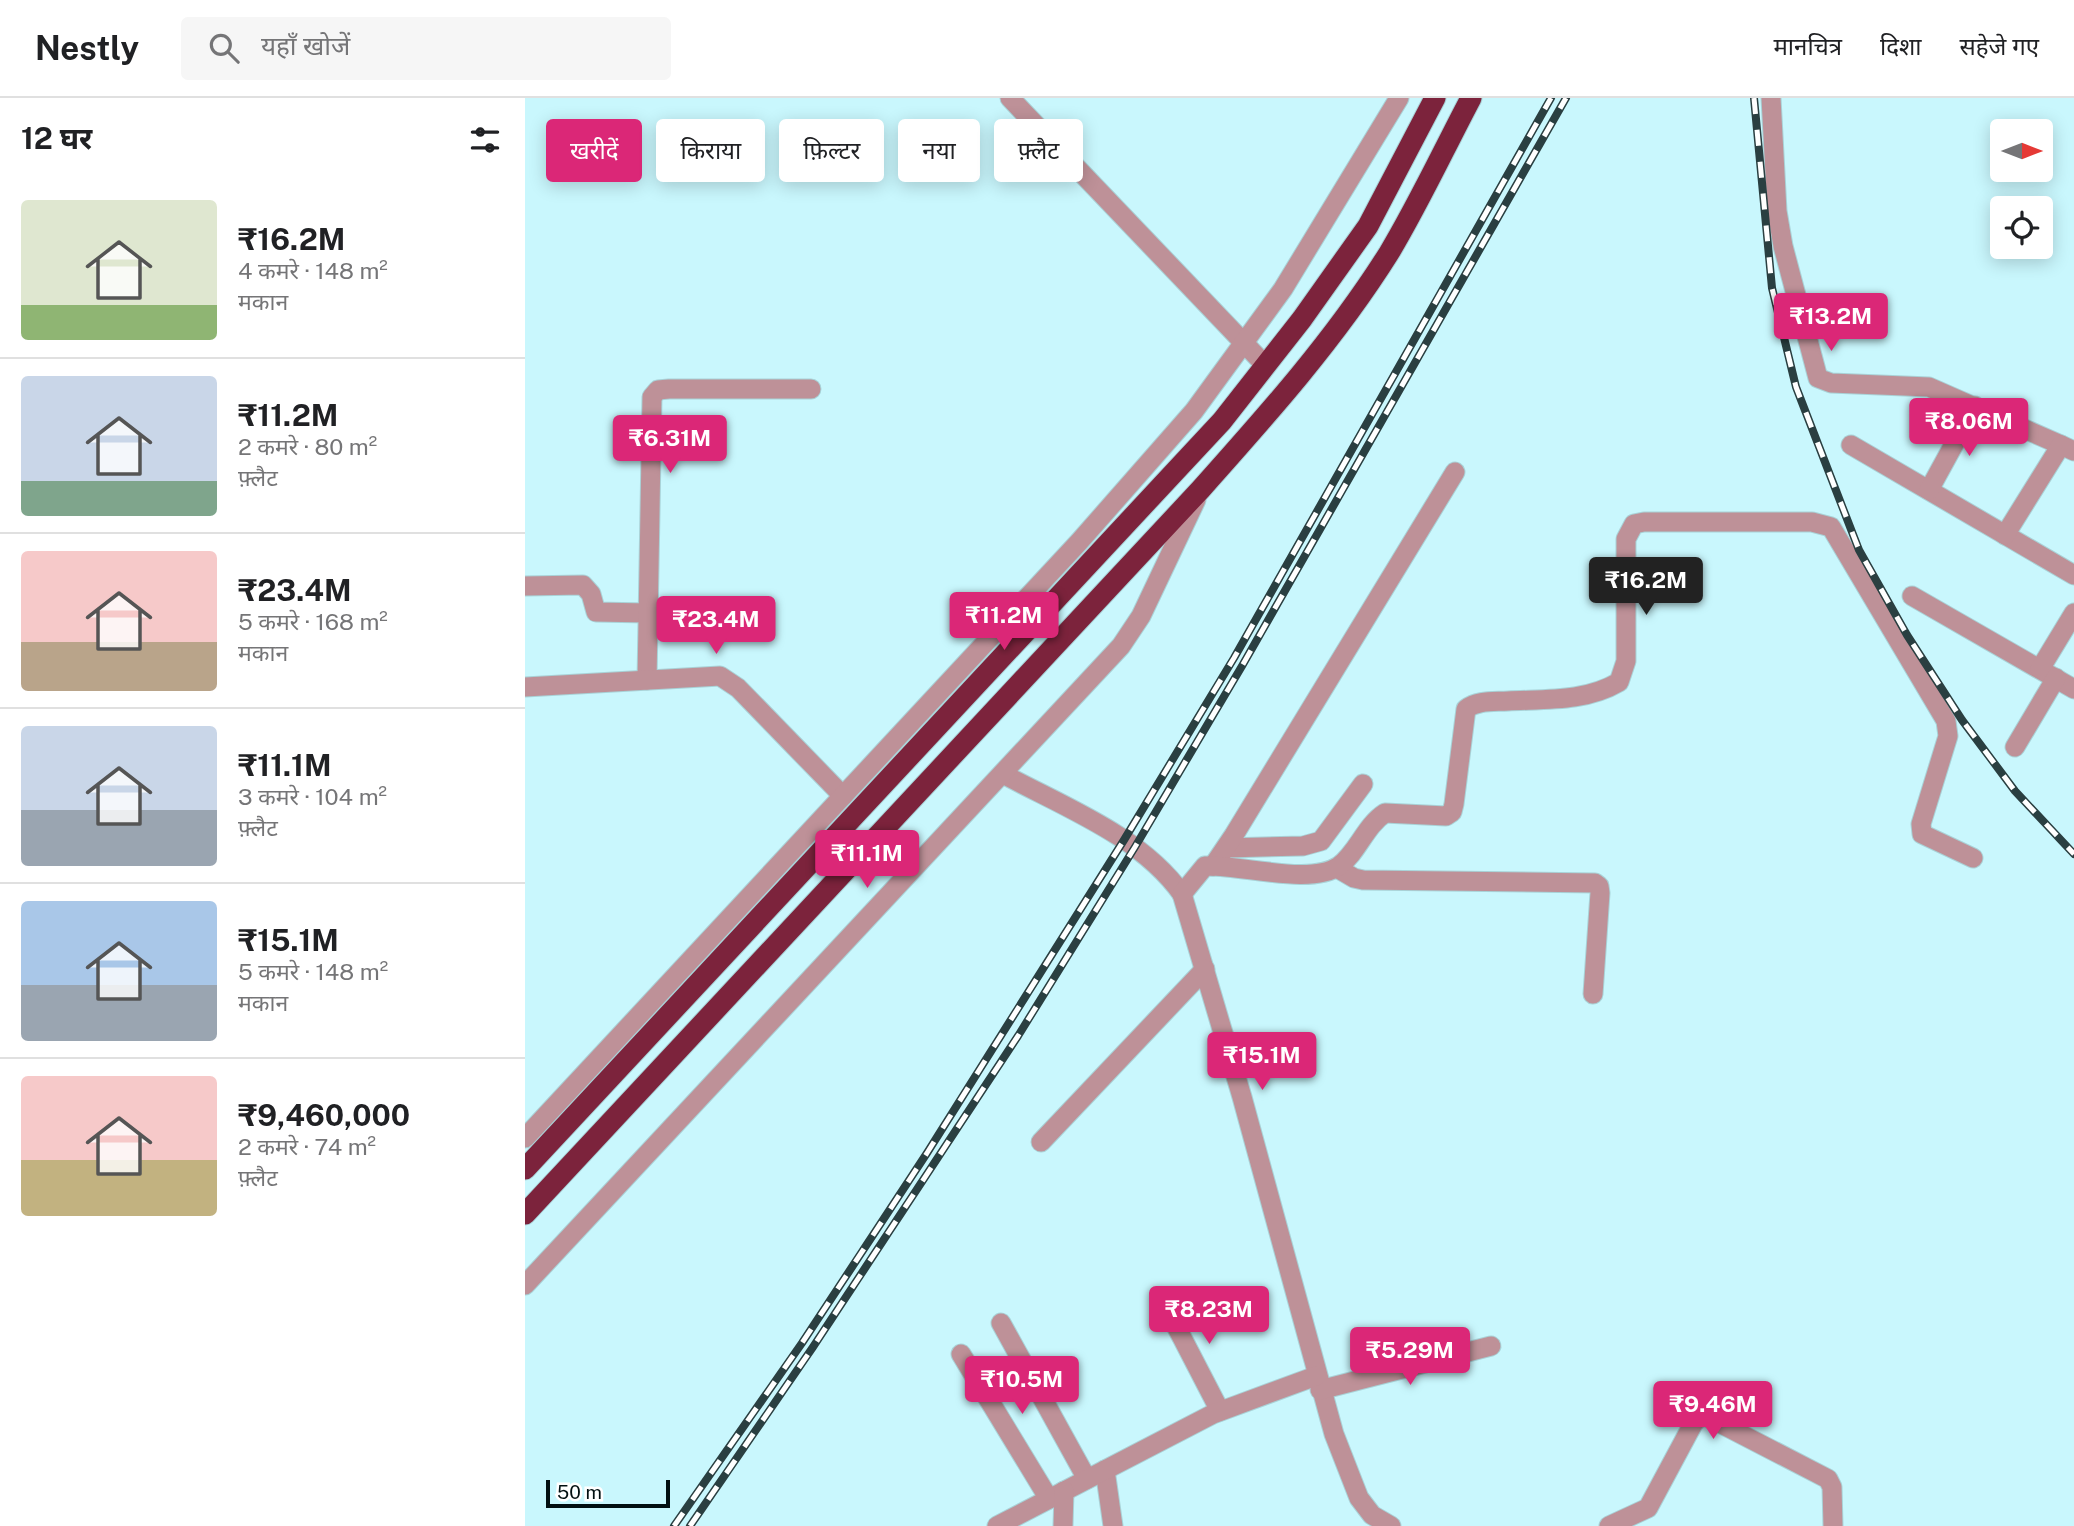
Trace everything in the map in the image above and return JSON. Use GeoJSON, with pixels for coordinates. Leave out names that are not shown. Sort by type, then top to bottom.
{"type":"FeatureCollection","features":[{"type":"Feature","properties":{"kind":"highway"},"geometry":{"type":"LineString","coordinates":[[525,1169],[1222,421],[1368,226],[1435,98]]}},
{"type":"Feature","properties":{"kind":"highway"},"geometry":{"type":"LineString","coordinates":[[525,1214],[1201,489],[1285,394],[1339,327],[1390,251],[1471,98]]}},
{"type":"Feature","properties":{"kind":"street"},"geometry":{"type":"LineString","coordinates":[[1010,98],[1265,365]]}},
{"type":"Feature","properties":{"kind":"street"},"geometry":{"type":"LineString","coordinates":[[525,1138],[1079,542],[1194,411],[1283,289],[1399,98]]}},
{"type":"Feature","properties":{"kind":"street"},"geometry":{"type":"LineString","coordinates":[[1771,98],[1777,211],[1783,246],[1818,378],[1831,383],[1929,387],[2068,448],[2005,535]]}},
{"type":"Feature","properties":{"kind":"street"},"geometry":{"type":"LineString","coordinates":[[647,680],[652,397],[658,390],[669,389],[811,389]]}},
{"type":"Feature","properties":{"kind":"street"},"geometry":{"type":"LineString","coordinates":[[1929,490],[1975,406]]}},
{"type":"Feature","properties":{"kind":"street"},"geometry":{"type":"LineString","coordinates":[[1851,445],[2074,575]]}},
{"type":"Feature","properties":{"kind":"street"},"geometry":{"type":"LineString","coordinates":[[1213,866],[1455,472]]}},
{"type":"Feature","properties":{"kind":"street"},"geometry":{"type":"LineString","coordinates":[[525,1285],[1121,646],[1141,616],[1201,489]]}},
{"type":"Feature","properties":{"kind":"street"},"geometry":{"type":"LineString","coordinates":[[1182,894],[1198,871],[1213,866],[1308,873],[1337,868],[1385,813],[1439,818],[1452,812],[1463,715],[1473,704],[1579,698],[1598,693],[1619,682],[1626,660],[1626,539],[1634,524],[1644,522],[1812,522],[1831,527],[1946,721],[1948,736],[1921,824],[1922,834],[1973,858]]}},
{"type":"Feature","properties":{"kind":"street"},"geometry":{"type":"LineString","coordinates":[[525,586],[583,585],[591,594],[596,612],[648,613]]}},
{"type":"Feature","properties":{"kind":"street"},"geometry":{"type":"LineString","coordinates":[[1912,596],[2074,689]]}},
{"type":"Feature","properties":{"kind":"street"},"geometry":{"type":"LineString","coordinates":[[2015,747],[2074,613]]}},
{"type":"Feature","properties":{"kind":"street"},"geometry":{"type":"LineString","coordinates":[[525,687],[708,677],[728,680],[843,796]]}},
{"type":"Feature","properties":{"kind":"street"},"geometry":{"type":"LineString","coordinates":[[1003,774],[1135,847],[1169,876],[1182,894],[1318,1383],[1347,1471],[1371,1520],[1391,1526]]}},
{"type":"Feature","properties":{"kind":"street"},"geometry":{"type":"LineString","coordinates":[[1226,848],[1303,846],[1321,841],[1363,784]]}},
{"type":"Feature","properties":{"kind":"street"},"geometry":{"type":"LineString","coordinates":[[1337,868],[1363,880],[1595,883],[1599,886],[1600,893],[1593,994]]}},
{"type":"Feature","properties":{"kind":"street"},"geometry":{"type":"LineString","coordinates":[[1041,1142],[1205,970]]}},
{"type":"Feature","properties":{"kind":"street"},"geometry":{"type":"LineString","coordinates":[[1162,1299],[1220,1411]]}},
{"type":"Feature","properties":{"kind":"street"},"geometry":{"type":"LineString","coordinates":[[1001,1323],[1087,1479]]}},
{"type":"Feature","properties":{"kind":"street"},"geometry":{"type":"LineString","coordinates":[[997,1526],[1220,1411],[1318,1383],[1491,1346]]}},
{"type":"Feature","properties":{"kind":"street"},"geometry":{"type":"LineString","coordinates":[[961,1354],[1056,1495],[1063,1526]]}},
{"type":"Feature","properties":{"kind":"street"},"geometry":{"type":"LineString","coordinates":[[1609,1526],[1648,1508],[1693,1424],[1698,1418],[1706,1416],[1828,1479],[1832,1487],[1833,1526]]}},
{"type":"Feature","properties":{"kind":"street"},"geometry":{"type":"LineString","coordinates":[[1105,1470],[1113,1526]]}},
{"type":"Feature","properties":{"kind":"railway"},"geometry":{"type":"LineString","coordinates":[[674,1526],[802,1343],[927,1153],[1124,840],[1234,658],[1551,98]]}},
{"type":"Feature","properties":{"kind":"railway"},"geometry":{"type":"LineString","coordinates":[[690,1526],[813,1347],[1018,1036],[1135,847],[1242,666],[1566,98]]}},
{"type":"Feature","properties":{"kind":"railway"},"geometry":{"type":"LineString","coordinates":[[1754,98],[1772,288],[1796,387],[1859,550],[1907,635],[1962,720],[2015,791],[2074,854]]}}]}
